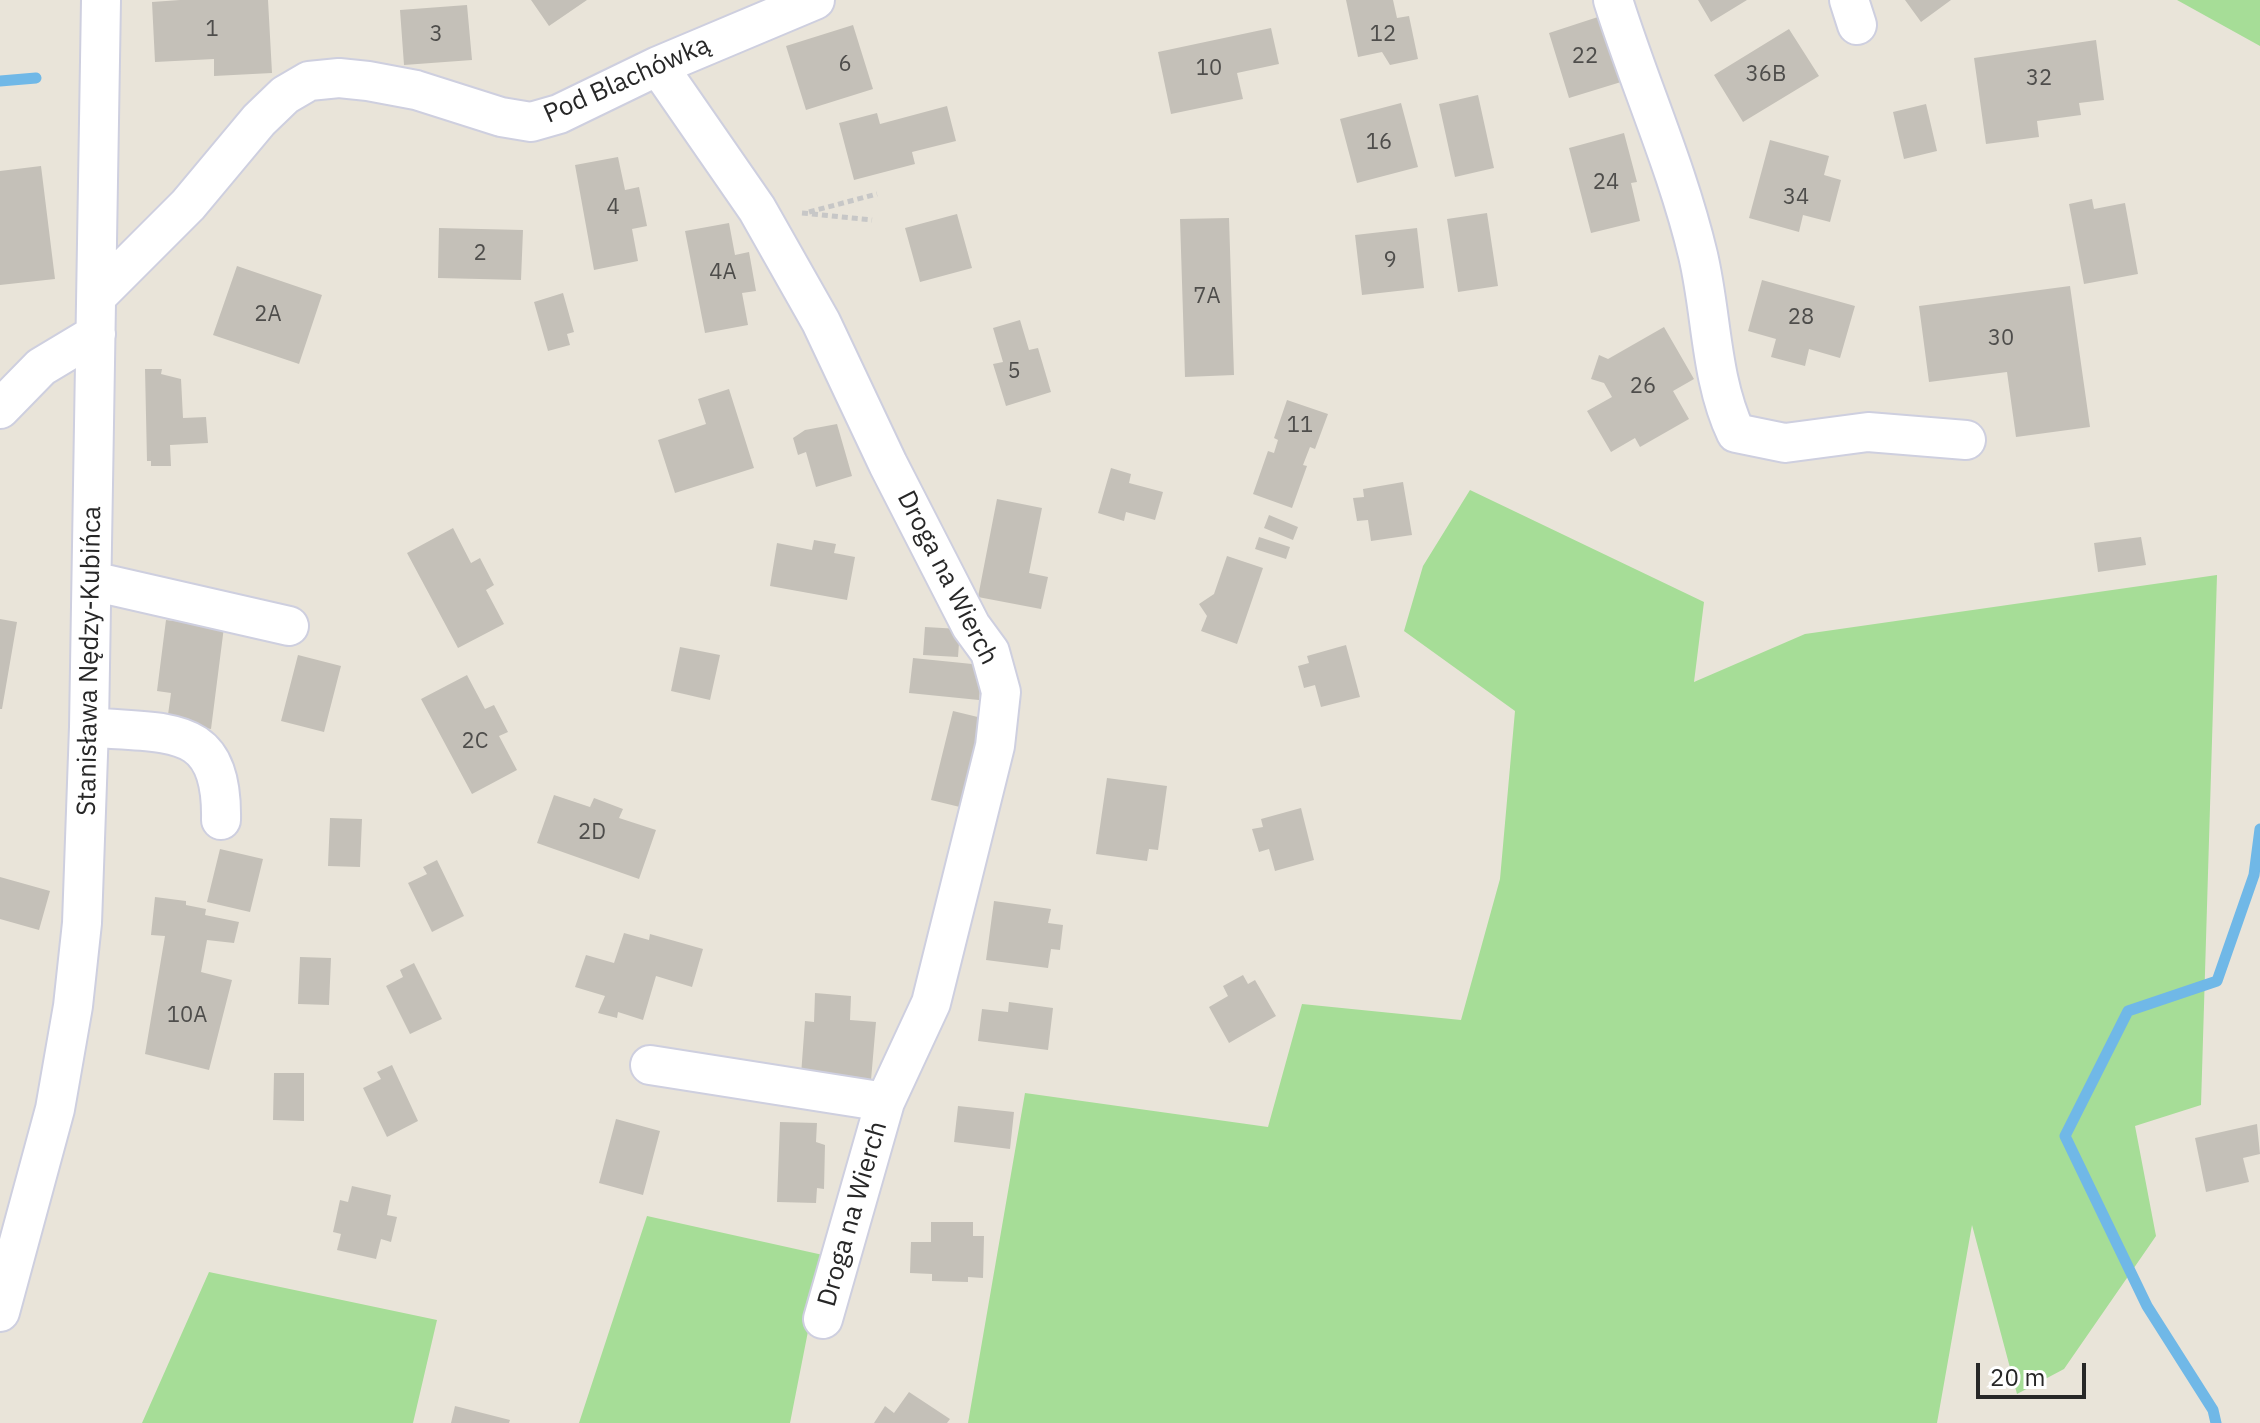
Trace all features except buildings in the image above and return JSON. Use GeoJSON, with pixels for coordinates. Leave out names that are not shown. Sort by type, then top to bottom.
{"type":"FeatureCollection","features":[{"type":"Feature","properties":{"kind":"street","name":"Stanisława Nędzy-Kubińca"},"geometry":{"type":"LineString","coordinates":[[0,1312],[55,1109],[73,1006],[82,923],[89,727],[101,0]]}},
{"type":"Feature","properties":{"kind":"street","name":"Pod Blachówką"},"geometry":{"type":"LineString","coordinates":[[97,296],[188,205],[276,103],[309,81],[339,78],[368,81],[416,90],[501,117],[531,122],[559,114],[658,66],[815,0]]}},
{"type":"Feature","properties":{"kind":"street"},"geometry":{"type":"LineString","coordinates":[[1613,0],[1678,180],[1699,258],[1724,408],[1736,433],[1785,443],[1868,432],[1966,440]]}},
{"type":"Feature","properties":{"kind":"street","name":"Droga na Wierch"},"geometry":{"type":"LineString","coordinates":[[658,66],[757,209],[821,322],[888,464],[971,626],[990,652],[1001,692],[995,746],[931,1003],[885,1102],[823,1319]]}},
{"type":"Feature","properties":{"kind":"street"},"geometry":{"type":"LineString","coordinates":[[0,409],[41,367],[96,334]]}},
{"type":"Feature","properties":{"kind":"street"},"geometry":{"type":"LineString","coordinates":[[92,581],[289,626]]}},
{"type":"Feature","properties":{"kind":"street"},"geometry":{"type":"LineString","coordinates":[[89,727],[193,740],[214,762],[222,787],[221,820]]}},
{"type":"Feature","properties":{"kind":"street"},"geometry":{"type":"LineString","coordinates":[[650,1065],[885,1102]]}},
{"type":"Feature","properties":{"kind":"path"},"geometry":{"type":"LineString","coordinates":[[803,213],[877,194]]}},
{"type":"Feature","properties":{"kind":"path"},"geometry":{"type":"LineString","coordinates":[[757,209],[872,220]]}},
{"type":"Feature","properties":{"kind":"green space"},"geometry":{"type":"Polygon","coordinates":[[[2177,0],[2260,0],[2260,46],[2177,0]]]}},
{"type":"Feature","properties":{"kind":"green space"},"geometry":{"type":"Polygon","coordinates":[[[1470,490],[1704,602],[1694,682],[1805,634],[2217,575],[2201,1105],[2135,1126],[2156,1236],[2064,1369],[2017,1394],[1972,1225],[1937,1423],[968,1423],[1025,1093],[1268,1127],[1302,1004],[1461,1020],[1500,879],[1515,711],[1404,631],[1423,566],[1470,490]]]}},
{"type":"Feature","properties":{"kind":"green space"},"geometry":{"type":"Polygon","coordinates":[[[647,1216],[823,1255],[790,1423],[579,1423],[647,1216]]]}},
{"type":"Feature","properties":{"kind":"green space"},"geometry":{"type":"Polygon","coordinates":[[[209,1272],[437,1320],[413,1423],[142,1423],[209,1272]]]}},
{"type":"Feature","properties":{"kind":"waterway"},"geometry":{"type":"LineString","coordinates":[[0,81],[36,78]]}},
{"type":"Feature","properties":{"kind":"waterway"},"geometry":{"type":"LineString","coordinates":[[2216,1423],[2213,1410],[2147,1306],[2065,1136],[2128,1011],[2217,981],[2254,875],[2260,829]]}}]}
